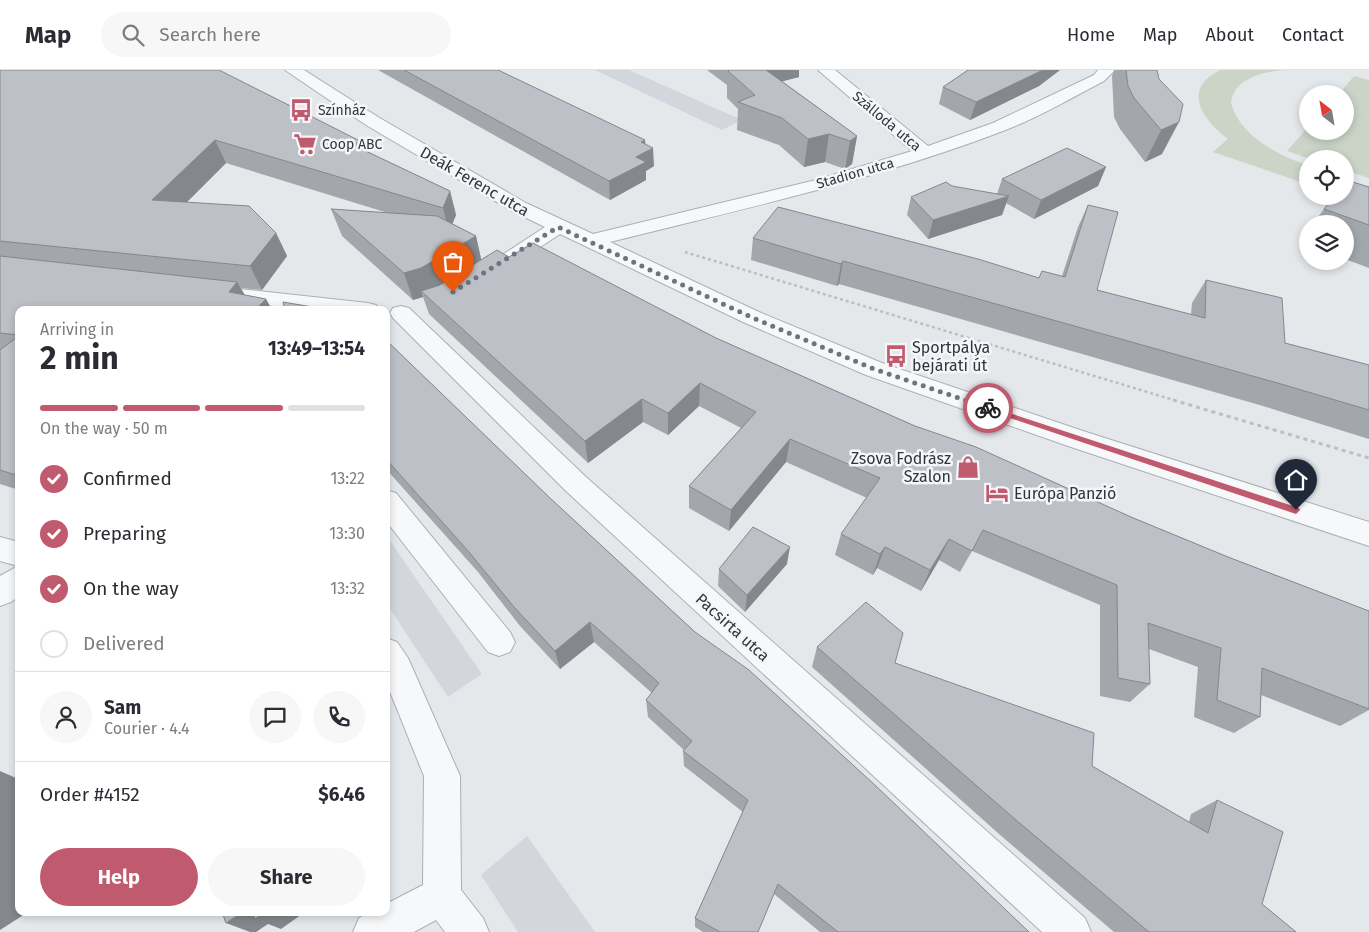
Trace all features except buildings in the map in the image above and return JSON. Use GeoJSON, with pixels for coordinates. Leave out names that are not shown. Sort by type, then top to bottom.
{"type":"FeatureCollection","features":[{"type":"Feature","properties":{"kind":"street","name":"Deák Ferenc utca"},"geometry":{"type":"LineString","coordinates":[[293,70],[372,121],[519,207],[751,317],[874,369],[1077,439],[1369,534]]}},
{"type":"Feature","properties":{"kind":"street","name":"Szálloda utca"},"geometry":{"type":"LineString","coordinates":[[826,70],[925,153]]}},
{"type":"Feature","properties":{"kind":"street","name":"Stadion utca"},"geometry":{"type":"LineString","coordinates":[[590,241],[822,184],[925,153],[999,127],[1109,74]]}},
{"type":"Feature","properties":{"kind":"street"},"geometry":{"type":"LineString","coordinates":[[488,272],[558,227]]}},
{"type":"Feature","properties":{"kind":"street"},"geometry":{"type":"LineString","coordinates":[[210,293],[309,306]]}},
{"type":"Feature","properties":{"kind":"street","name":"Pacsirta utca"},"geometry":{"type":"LineString","coordinates":[[403,311],[576,484],[1072,932]]}},
{"type":"Feature","properties":{"kind":"street"},"geometry":{"type":"LineString","coordinates":[[390,506],[499,642]]}},
{"type":"Feature","properties":{"kind":"street"},"geometry":{"type":"LineString","coordinates":[[0,549],[15,553]]}},
{"type":"Feature","properties":{"kind":"street"},"geometry":{"type":"LineString","coordinates":[[0,593],[15,581]]}},
{"type":"Feature","properties":{"kind":"street"},"geometry":{"type":"LineString","coordinates":[[390,658],[397,669],[442,776],[442,896],[469,932]]}},
{"type":"Feature","properties":{"kind":"street"},"geometry":{"type":"LineString","coordinates":[[373,932],[442,896]]}},
{"type":"Feature","properties":{"kind":"path"},"geometry":{"type":"LineString","coordinates":[[676,249],[841,301],[1369,458]]}},
{"type":"Feature","properties":{"kind":"shaded area"},"geometry":{"type":"Polygon","coordinates":[[[595,70],[629,70],[742,120],[722,130],[595,70]]]}},
{"type":"Feature","properties":{"kind":"shaded area"},"geometry":{"type":"Polygon","coordinates":[[[1221,70],[1284,70],[1267,72],[1244,82],[1233,94],[1231,103],[1236,115],[1251,134],[1273,150],[1299,162],[1299,181],[1213,152],[1228,139],[1211,123],[1204,114],[1200,104],[1201,86],[1209,77],[1221,70]]]}},
{"type":"Feature","properties":{"kind":"shaded area"},"geometry":{"type":"Polygon","coordinates":[[[1354,76],[1369,80],[1369,178],[1354,173],[1354,150],[1299,150],[1299,155],[1287,151],[1299,137],[1299,140],[1354,140],[1354,85],[1346,85],[1354,76]]]}},
{"type":"Feature","properties":{"kind":"shaded area"},"geometry":{"type":"Polygon","coordinates":[[[390,541],[482,674],[448,697],[390,609],[390,541]]]}},
{"type":"Feature","properties":{"kind":"shaded area"},"geometry":{"type":"Polygon","coordinates":[[[527,836],[595,932],[518,932],[481,875],[527,836]]]}},
{"type":"Feature","properties":{"kind":"way so far"},"geometry":{"type":"LineString","coordinates":[[453,292],[529,247],[558,227],[751,317],[874,369],[988,408]]}},
{"type":"Feature","properties":{"kind":"place","name":"Színház"},"geometry":{"type":"Point","coordinates":[301,110]}},
{"type":"Feature","properties":{"kind":"place","name":"Coop ABC"},"geometry":{"type":"Point","coordinates":[305,144]}},
{"type":"Feature","properties":{"kind":"place","name":"Sportpálya bejárati út"},"geometry":{"type":"Point","coordinates":[896,356]}},
{"type":"Feature","properties":{"kind":"place","name":"Zsova Fodrász Szalon"},"geometry":{"type":"Point","coordinates":[968,467]}},
{"type":"Feature","properties":{"kind":"place","name":"Európa Panzió"},"geometry":{"type":"Point","coordinates":[997,493]}},
{"type":"Feature","properties":{"kind":"route"},"geometry":{"type":"LineString","coordinates":[[988,408],[1296,510]]}}]}
